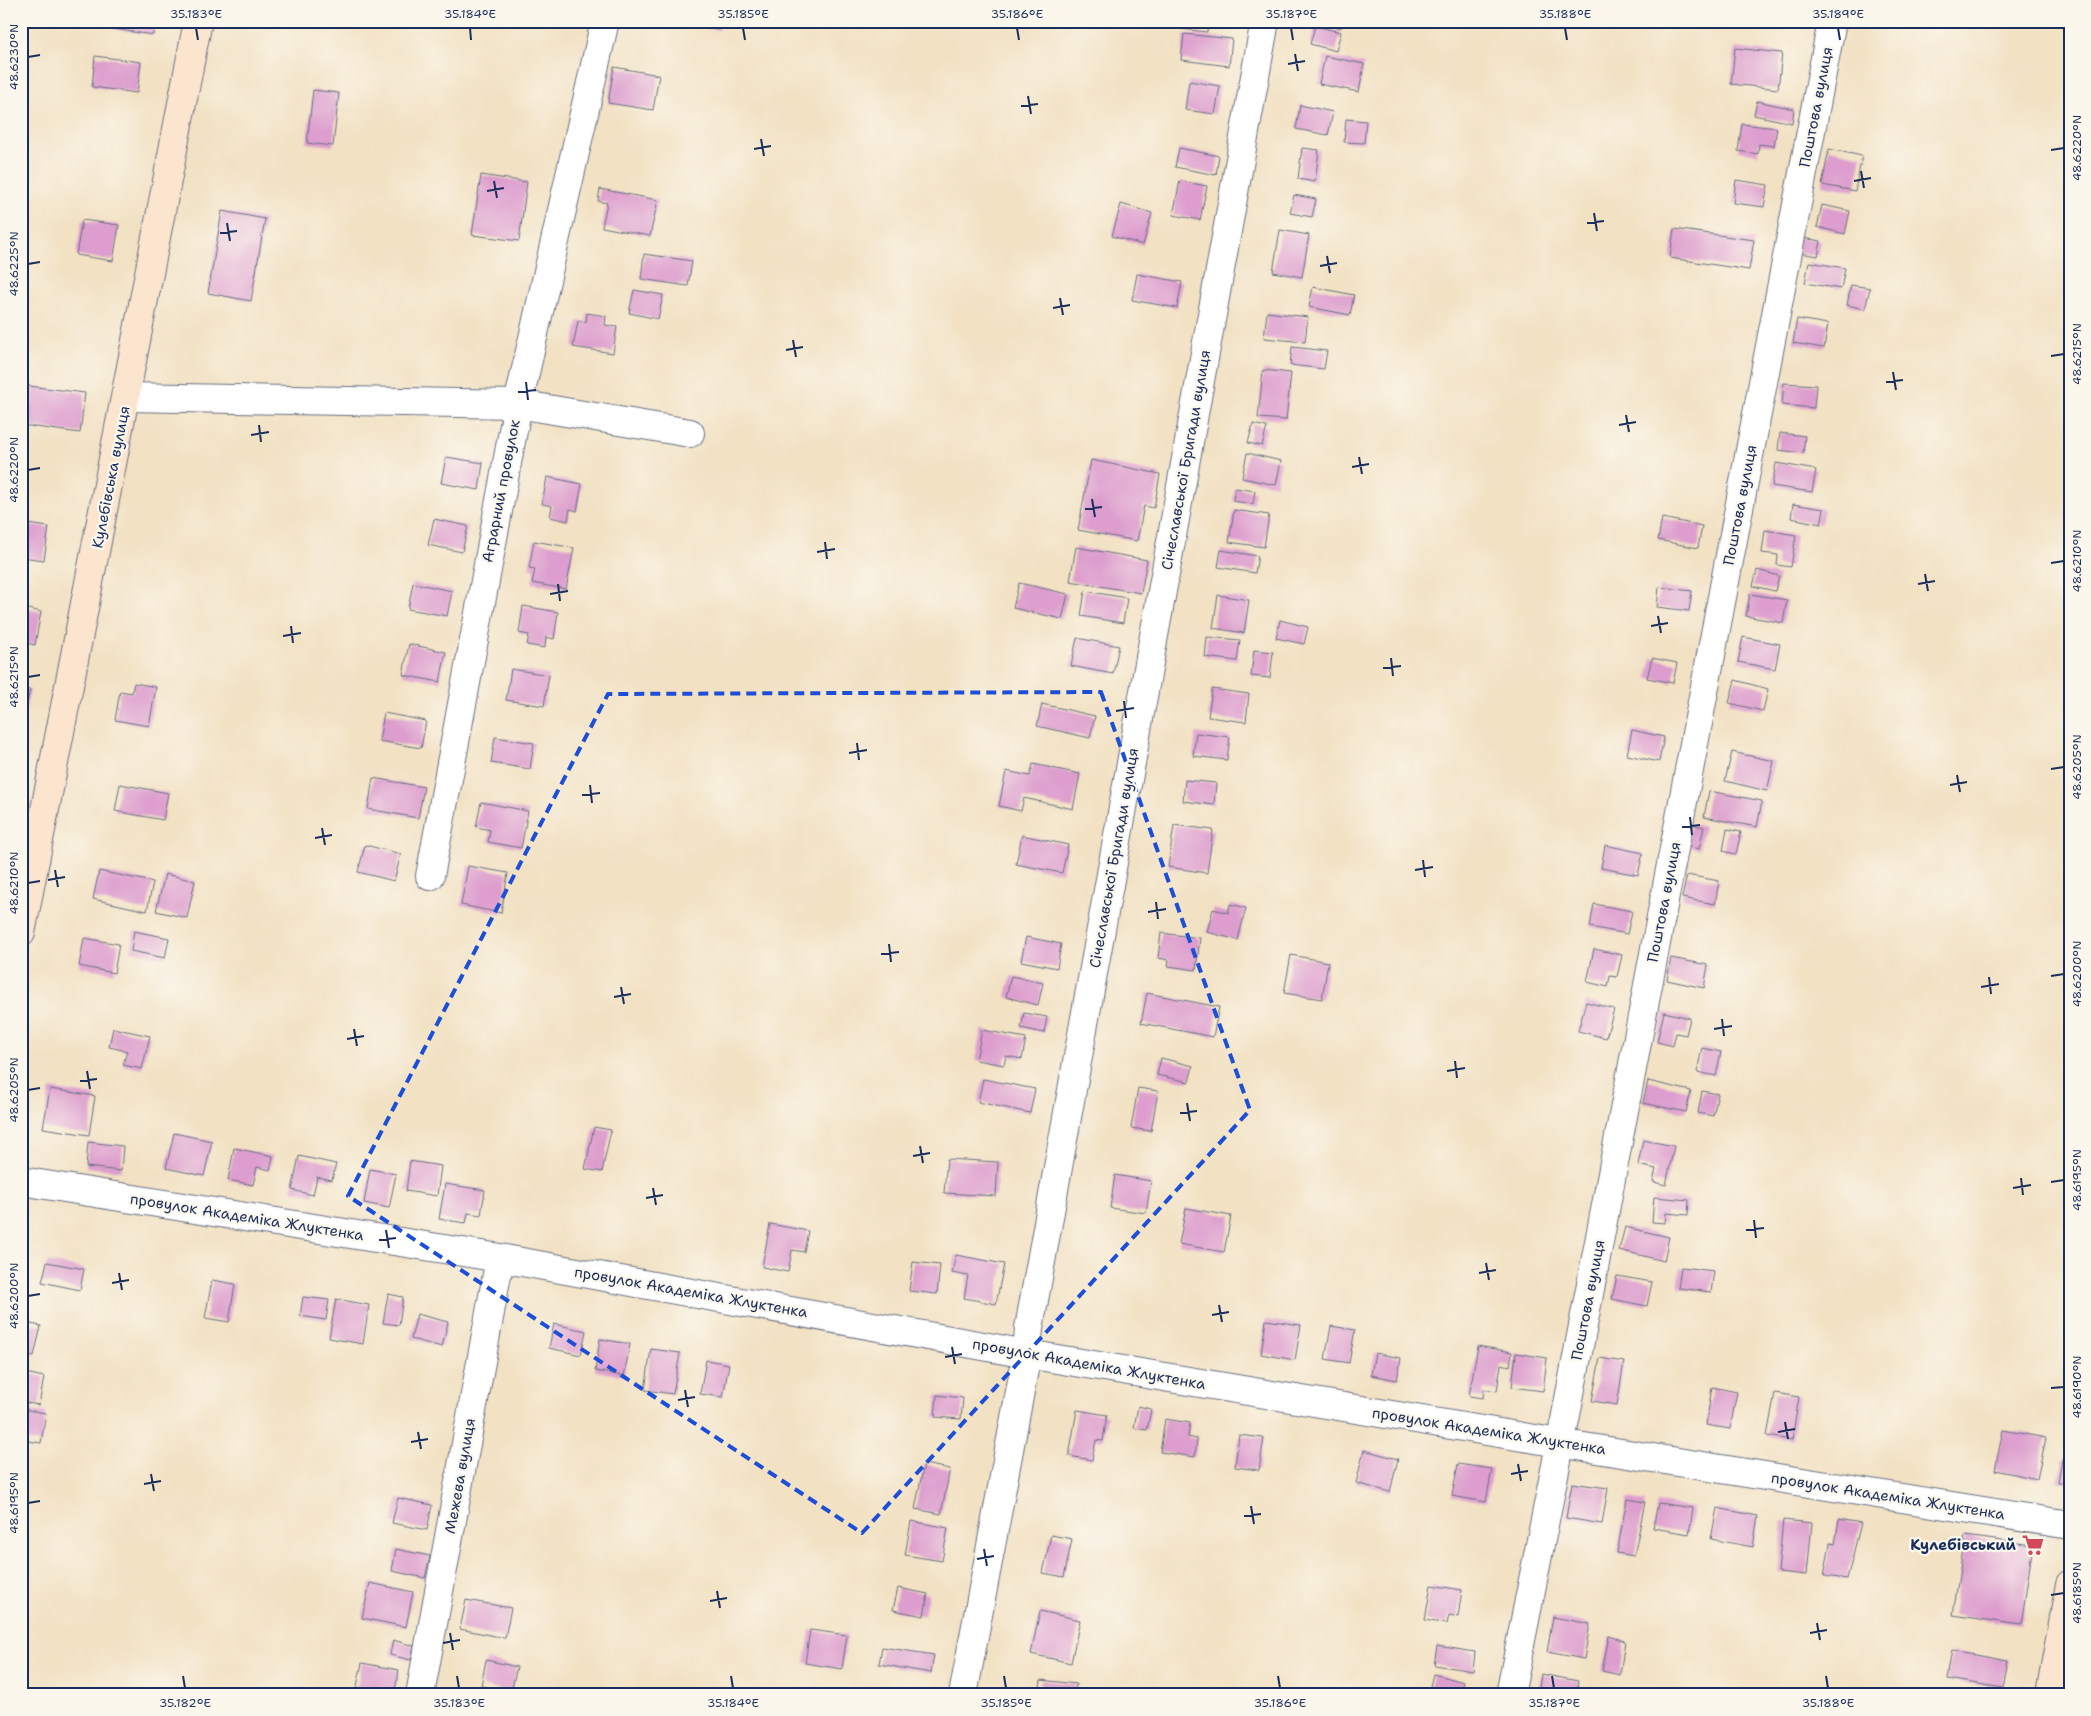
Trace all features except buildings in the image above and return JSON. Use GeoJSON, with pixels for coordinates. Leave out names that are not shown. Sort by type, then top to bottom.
{"type":"FeatureCollection","features":[{"type":"Feature","properties":{"kind":"street","name":"Кулебівська вулиця"},"geometry":{"type":"LineString","coordinates":[[21,933],[198,21]]}},
{"type":"Feature","properties":{"kind":"street","name":"Аграрний провулок"},"geometry":{"type":"LineString","coordinates":[[430,876],[518,404],[605,21]]}},
{"type":"Feature","properties":{"kind":"street","name":"Січеславської Бригади вулиця"},"geometry":{"type":"LineString","coordinates":[[963,1695],[1027,1354],[1032,1308],[1265,21]]}},
{"type":"Feature","properties":{"kind":"street","name":"Поштова вулиця"},"geometry":{"type":"LineString","coordinates":[[1510,1695],[1832,21]]}},
{"type":"Feature","properties":{"kind":"street"},"geometry":{"type":"LineString","coordinates":[[126,397],[518,404],[690,433]]}},
{"type":"Feature","properties":{"kind":"street","name":"провулок Академіка Жлуктенка"},"geometry":{"type":"LineString","coordinates":[[21,1181],[500,1258],[1027,1354],[1559,1443],[2070,1525]]}},
{"type":"Feature","properties":{"kind":"street","name":"Межева вулиця"},"geometry":{"type":"LineString","coordinates":[[420,1695],[500,1258]]}},
{"type":"Feature","properties":{"kind":"street"},"geometry":{"type":"LineString","coordinates":[[2050,1695],[2070,1584]]}},
{"type":"Feature","properties":{"kind":"highlighted area"},"geometry":{"type":"Polygon","coordinates":[[[1101,692],[1250,1110],[862,1533],[348,1196],[608,694],[1101,692]]]}},
{"type":"Feature","properties":{"kind":"place","name":"Кулебівський"},"geometry":{"type":"Point","coordinates":[2033,1545]}}]}
